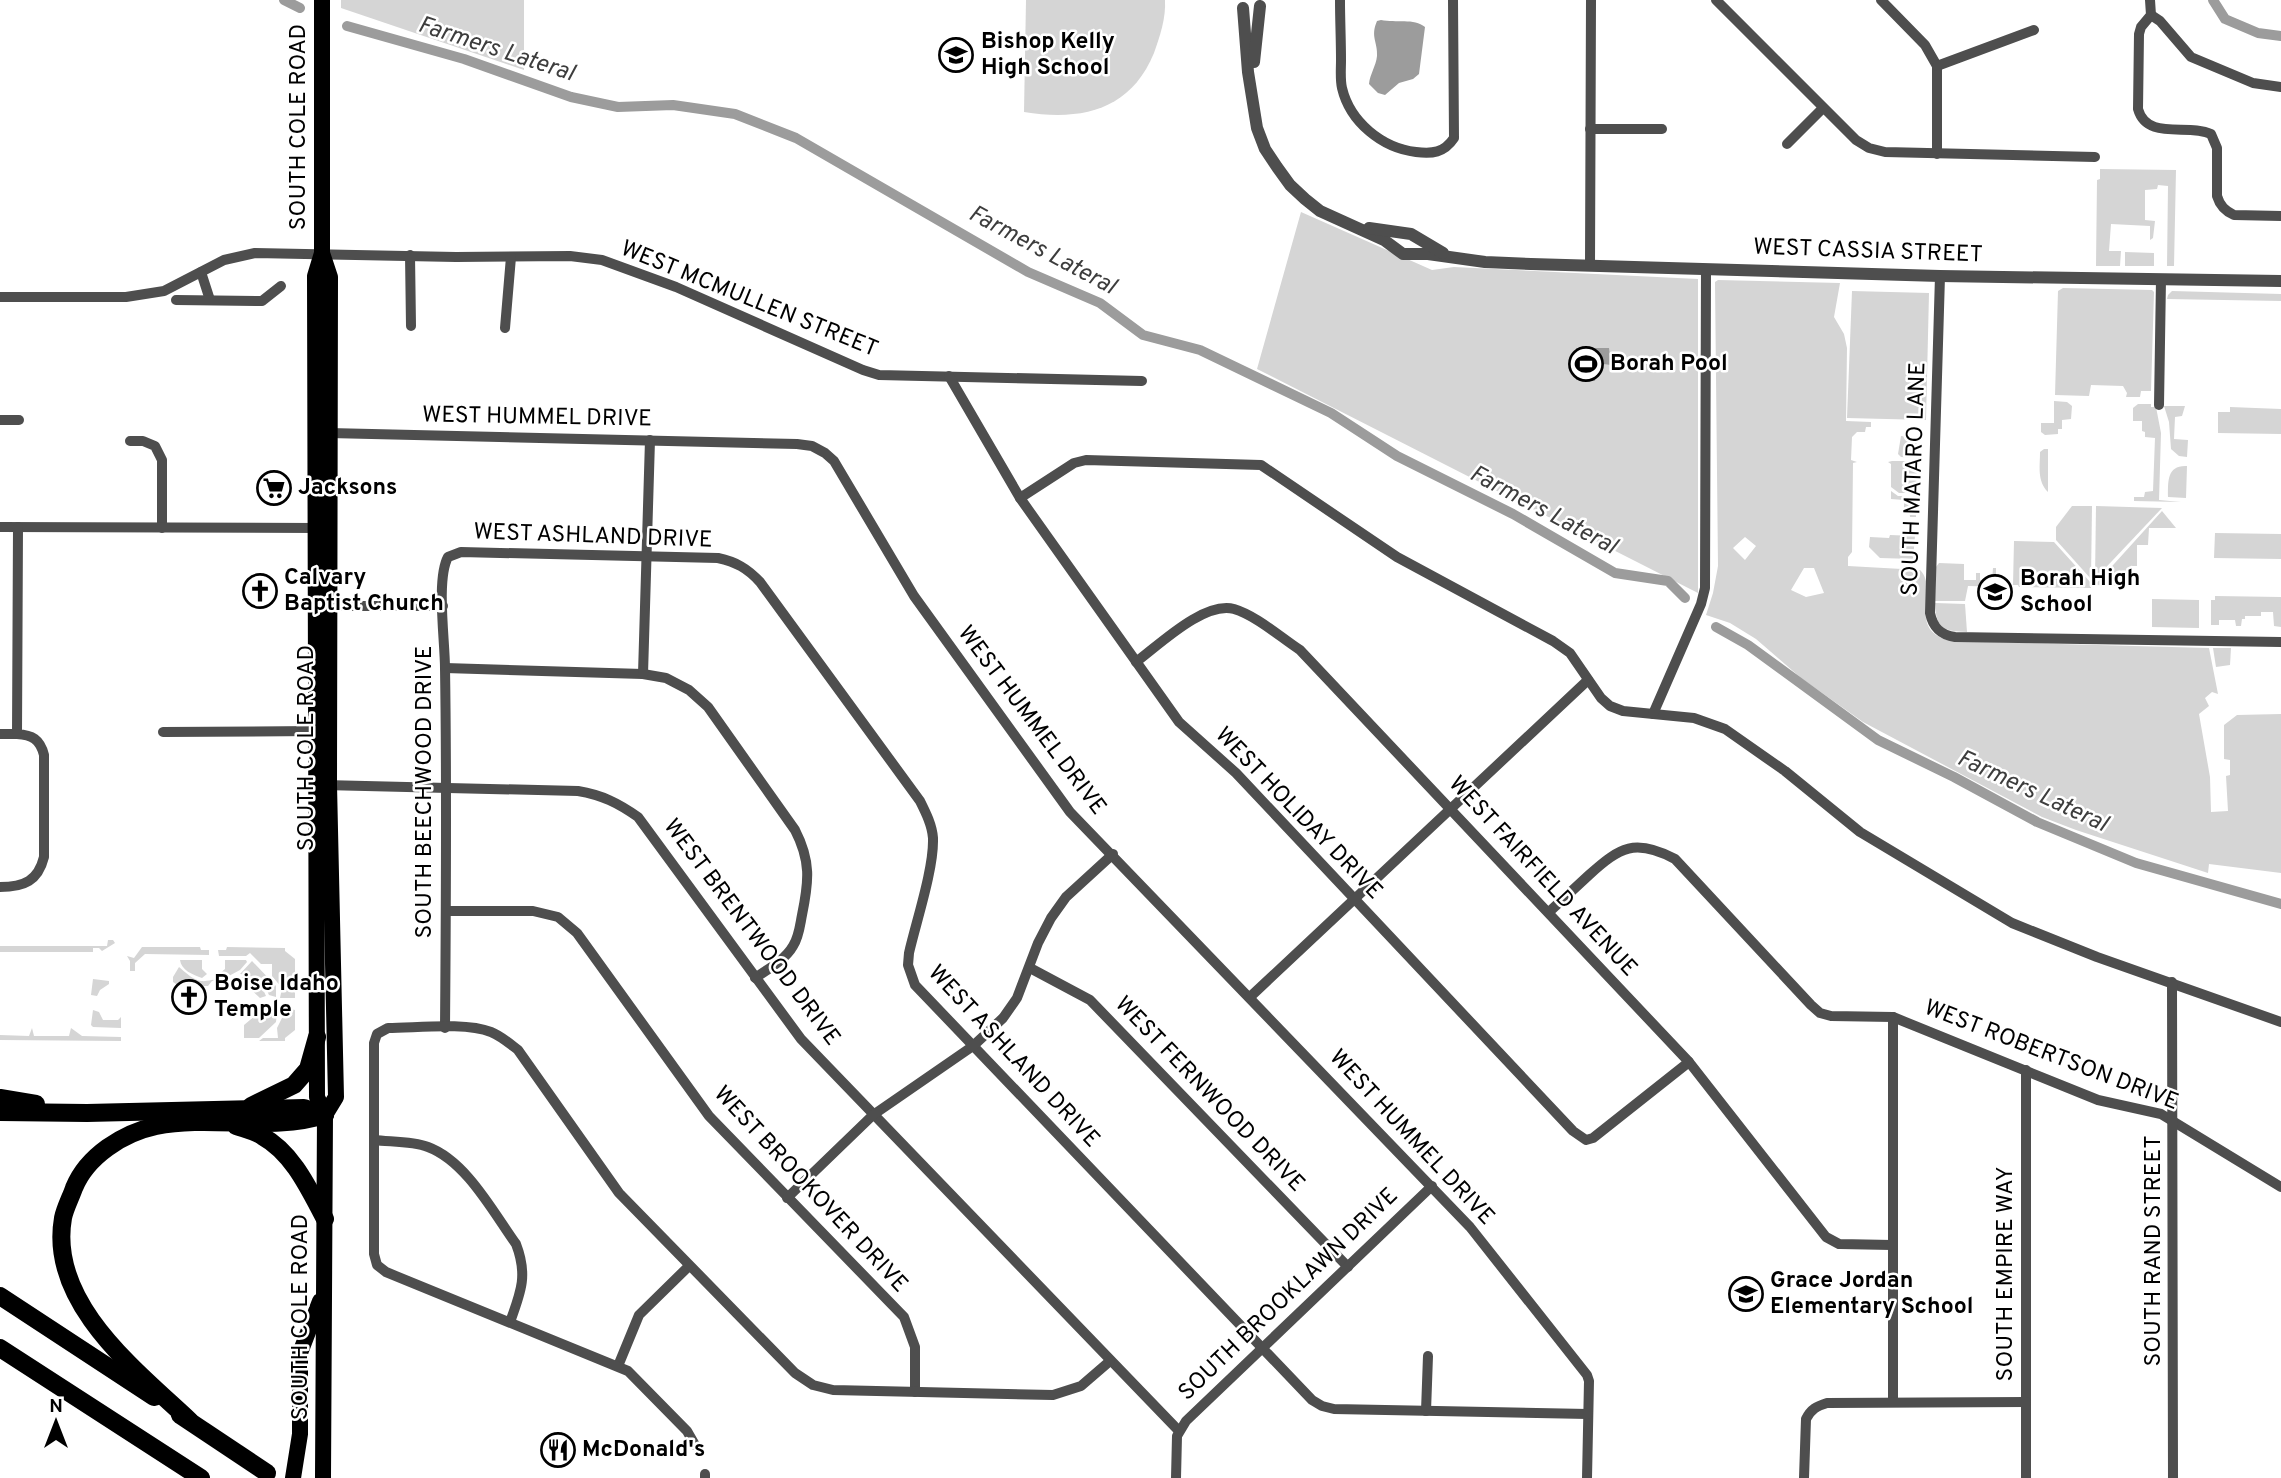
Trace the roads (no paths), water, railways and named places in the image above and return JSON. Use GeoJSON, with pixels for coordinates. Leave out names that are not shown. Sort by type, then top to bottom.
{"type":"FeatureCollection","features":[{"type":"Feature","properties":{"kind":"highway"},"geometry":{"type":"LineString","coordinates":[[245,1109],[294,1085],[308,1069],[317,1037]]}},
{"type":"Feature","properties":{"kind":"highway"},"geometry":{"type":"LineString","coordinates":[[0,1098],[87,1113]]}},
{"type":"Feature","properties":{"kind":"highway"},"geometry":{"type":"LineString","coordinates":[[0,1112],[87,1113],[304,1108],[326,1115]]}},
{"type":"Feature","properties":{"kind":"highway"},"geometry":{"type":"LineString","coordinates":[[190,1421],[116,1350],[91,1322],[74,1288],[63,1257],[63,1217],[78,1178],[94,1157],[128,1136],[156,1126],[304,1122],[326,1115]]}},
{"type":"Feature","properties":{"kind":"highway"},"geometry":{"type":"LineString","coordinates":[[226,1123],[262,1135],[285,1153],[325,1219]]}},
{"type":"Feature","properties":{"kind":"highway"},"geometry":{"type":"LineString","coordinates":[[0,1296],[267,1473]]}},
{"type":"Feature","properties":{"kind":"highway"},"geometry":{"type":"LineString","coordinates":[[0,1348],[201,1478]]}},
{"type":"Feature","properties":{"kind":"main road","name":"SOUTH COLE ROAD"},"geometry":{"type":"LineString","coordinates":[[322,1],[323,253],[330,277],[328,433],[314,634],[315,731],[322,785],[336,1097],[326,1115]]}},
{"type":"Feature","properties":{"kind":"main road","name":"SOUTH COLE ROAD"},"geometry":{"type":"LineString","coordinates":[[323,253],[315,276],[321,528],[329,606],[317,1037],[317,1097],[326,1115],[323,1478]]}},
{"type":"Feature","properties":{"kind":"main road"},"geometry":{"type":"LineString","coordinates":[[314,634],[321,640],[321,655],[328,664]]}},
{"type":"Feature","properties":{"kind":"main road"},"geometry":{"type":"LineString","coordinates":[[293,1478],[300,1438],[300,1353],[323,1292]]}},
{"type":"Feature","properties":{"kind":"street"},"geometry":{"type":"LineString","coordinates":[[1340,0],[1341,87],[1364,128],[1401,150],[1426,153],[1440,151],[1449,146],[1454,138],[1453,0]]}},
{"type":"Feature","properties":{"kind":"street"},"geometry":{"type":"LineString","coordinates":[[1590,265],[1591,0]]}},
{"type":"Feature","properties":{"kind":"street"},"geometry":{"type":"LineString","coordinates":[[1716,0],[1856,140],[1869,148],[1885,152],[2095,157]]}},
{"type":"Feature","properties":{"kind":"street"},"geometry":{"type":"LineString","coordinates":[[2150,0],[2151,15],[2139,34],[2140,117],[2152,127],[2197,130],[2211,135],[2217,148],[2217,196],[2219,203],[2228,212],[2234,215],[2281,216]]}},
{"type":"Feature","properties":{"kind":"street"},"geometry":{"type":"LineString","coordinates":[[1883,1],[1926,45],[1937,65],[1937,154]]}},
{"type":"Feature","properties":{"kind":"street"},"geometry":{"type":"LineString","coordinates":[[1239,4],[1249,9],[1263,3]]}},
{"type":"Feature","properties":{"kind":"street"},"geometry":{"type":"LineString","coordinates":[[1250,80],[1263,3]]}},
{"type":"Feature","properties":{"kind":"street"},"geometry":{"type":"LineString","coordinates":[[1239,4],[1257,128],[1265,149],[1290,184],[1320,211],[1348,223],[1411,234],[1454,258]]}},
{"type":"Feature","properties":{"kind":"street"},"geometry":{"type":"LineString","coordinates":[[2151,15],[2160,20],[2191,57],[2253,83],[2281,87]]}},
{"type":"Feature","properties":{"kind":"street"},"geometry":{"type":"LineString","coordinates":[[1937,65],[2034,30]]}},
{"type":"Feature","properties":{"kind":"street"},"geometry":{"type":"LineString","coordinates":[[1787,144],[1823,108]]}},
{"type":"Feature","properties":{"kind":"street"},"geometry":{"type":"LineString","coordinates":[[1590,129],[1662,129]]}},
{"type":"Feature","properties":{"kind":"street","name":"WEST CASSIA STREET"},"geometry":{"type":"LineString","coordinates":[[1348,223],[1384,240],[1403,254],[1428,254],[1485,262],[1940,276],[2281,281]]}},
{"type":"Feature","properties":{"kind":"street","name":"WEST MCMULLEN STREET"},"geometry":{"type":"LineString","coordinates":[[0,297],[126,297],[164,291],[224,260],[255,253],[570,257],[602,260],[676,287],[879,375],[1142,380]]}},
{"type":"Feature","properties":{"kind":"street"},"geometry":{"type":"LineString","coordinates":[[410,255],[411,326]]}},
{"type":"Feature","properties":{"kind":"street"},"geometry":{"type":"LineString","coordinates":[[505,328],[511,257]]}},
{"type":"Feature","properties":{"kind":"street"},"geometry":{"type":"LineString","coordinates":[[1653,714],[1701,604],[1705,588],[1706,269]]}},
{"type":"Feature","properties":{"kind":"street"},"geometry":{"type":"LineString","coordinates":[[201,272],[210,300]]}},
{"type":"Feature","properties":{"kind":"street","name":"SOUTH MATARO LANE"},"geometry":{"type":"LineString","coordinates":[[1940,276],[1930,613],[1937,629],[1947,636],[1955,637],[2281,642]]}},
{"type":"Feature","properties":{"kind":"street"},"geometry":{"type":"LineString","coordinates":[[2159,405],[2161,279]]}},
{"type":"Feature","properties":{"kind":"street"},"geometry":{"type":"LineString","coordinates":[[176,300],[262,301],[281,286]]}},
{"type":"Feature","properties":{"kind":"street","name":"WEST HOLIDAY DRIVE"},"geometry":{"type":"LineString","coordinates":[[948,376],[1020,498],[1179,722],[1236,773],[1581,1138],[1586,1140],[1600,1133],[1689,1062]]}},
{"type":"Feature","properties":{"kind":"street"},"geometry":{"type":"LineString","coordinates":[[0,420],[19,420]]}},
{"type":"Feature","properties":{"kind":"street","name":"WEST HUMMEL DRIVE"},"geometry":{"type":"LineString","coordinates":[[328,433],[797,444],[812,446],[825,453],[841,472],[922,607],[1070,812],[1471,1227],[1587,1374],[1587,1478]]}},
{"type":"Feature","properties":{"kind":"street"},"geometry":{"type":"LineString","coordinates":[[643,674],[650,440]]}},
{"type":"Feature","properties":{"kind":"street"},"geometry":{"type":"LineString","coordinates":[[130,441],[143,441],[155,446],[162,460],[162,528]]}},
{"type":"Feature","properties":{"kind":"street"},"geometry":{"type":"LineString","coordinates":[[1020,498],[1074,463],[1086,460],[1261,465],[1397,557],[1553,640],[1570,653],[1601,698],[1610,706],[1623,711],[1694,718],[1725,729],[1785,771],[1860,832],[2012,923],[2098,957],[2281,1021]]}},
{"type":"Feature","properties":{"kind":"street"},"geometry":{"type":"LineString","coordinates":[[0,527],[321,528]]}},
{"type":"Feature","properties":{"kind":"street"},"geometry":{"type":"LineString","coordinates":[[17,734],[18,527]]}},
{"type":"Feature","properties":{"kind":"street","name":"WEST ASHLAND DRIVE"},"geometry":{"type":"LineString","coordinates":[[448,557],[461,552],[718,558],[731,561],[752,573],[920,801],[928,819],[933,837],[931,860],[909,954],[910,975],[922,994],[1312,1400],[1334,1409],[1588,1414]]}},
{"type":"Feature","properties":{"kind":"street","name":"SOUTH BEECHWOOD DRIVE"},"geometry":{"type":"LineString","coordinates":[[445,1028],[443,570],[448,557]]}},
{"type":"Feature","properties":{"kind":"street"},"geometry":{"type":"LineString","coordinates":[[329,606],[443,606]]}},
{"type":"Feature","properties":{"kind":"street","name":"WEST FAIRFIELD AVENUE"},"geometry":{"type":"LineString","coordinates":[[1136,662],[1204,612],[1224,607],[1236,610],[1268,629],[1310,659],[1689,1062],[1826,1237],[1839,1244],[1892,1245]]}},
{"type":"Feature","properties":{"kind":"street"},"geometry":{"type":"LineString","coordinates":[[445,668],[643,674],[666,678],[690,690],[708,707],[795,830],[802,843],[808,872],[797,937],[786,955],[755,978]]}},
{"type":"Feature","properties":{"kind":"street"},"geometry":{"type":"LineString","coordinates":[[1250,997],[1588,680]]}},
{"type":"Feature","properties":{"kind":"street"},"geometry":{"type":"LineString","coordinates":[[163,732],[315,731]]}},
{"type":"Feature","properties":{"kind":"street"},"geometry":{"type":"LineString","coordinates":[[0,734],[28,735],[37,740],[44,755],[44,857],[41,868],[27,884],[0,887]]}},
{"type":"Feature","properties":{"kind":"street","name":"WEST BRENTWOOD DRIVE"},"geometry":{"type":"LineString","coordinates":[[322,785],[578,791],[598,794],[615,801],[638,817],[801,1039],[1179,1431]]}},
{"type":"Feature","properties":{"kind":"street","name":"WEST ROBERTSON DRIVE"},"geometry":{"type":"LineString","coordinates":[[1549,912],[1612,854],[1625,848],[1641,846],[1658,850],[1675,859],[1820,1013],[1831,1016],[1893,1017],[2098,1100],[2161,1114],[2281,1187]]}},
{"type":"Feature","properties":{"kind":"street"},"geometry":{"type":"LineString","coordinates":[[787,1198],[873,1115],[973,1046],[1011,1009],[1038,943],[1066,897],[1112,854]]}},
{"type":"Feature","properties":{"kind":"street","name":"WEST BROOKOVER DRIVE"},"geometry":{"type":"LineString","coordinates":[[446,911],[533,911],[558,917],[577,933],[709,1116],[904,1317],[915,1347],[915,1392]]}},
{"type":"Feature","properties":{"kind":"street","name":"WEST FERNWOOD DRIVE"},"geometry":{"type":"LineString","coordinates":[[1030,968],[1090,1000],[1348,1267]]}},
{"type":"Feature","properties":{"kind":"street","name":"SOUTH RAND STREET"},"geometry":{"type":"LineString","coordinates":[[2172,982],[2173,1478]]}},
{"type":"Feature","properties":{"kind":"street"},"geometry":{"type":"LineString","coordinates":[[1893,1017],[1893,1402]]}},
{"type":"Feature","properties":{"kind":"street"},"geometry":{"type":"LineString","coordinates":[[695,1445],[687,1430],[634,1376],[618,1366],[386,1272],[377,1265],[374,1254],[374,1043],[377,1034],[388,1028],[476,1028],[493,1032],[518,1050],[619,1193],[795,1373],[813,1385],[833,1390],[1054,1395],[1081,1387],[1110,1361]]}},
{"type":"Feature","properties":{"kind":"street","name":"SOUTH EMPIRE WAY"},"geometry":{"type":"LineString","coordinates":[[2026,1070],[2026,1478]]}},
{"type":"Feature","properties":{"kind":"street"},"geometry":{"type":"LineString","coordinates":[[374,1140],[427,1146],[448,1157],[464,1171],[516,1244],[520,1255],[522,1290],[510,1322]]}},
{"type":"Feature","properties":{"kind":"street","name":"SOUTH BROOKLAWN DRIVE"},"geometry":{"type":"LineString","coordinates":[[1176,1478],[1179,1431],[1186,1421],[1432,1186]]}},
{"type":"Feature","properties":{"kind":"street"},"geometry":{"type":"LineString","coordinates":[[618,1366],[639,1315],[689,1266]]}},
{"type":"Feature","properties":{"kind":"street"},"geometry":{"type":"LineString","coordinates":[[1426,1411],[1428,1356]]}},
{"type":"Feature","properties":{"kind":"street"},"geometry":{"type":"LineString","coordinates":[[1804,1478],[1804,1427],[1809,1411],[1817,1406],[1827,1403],[2026,1402]]}},
{"type":"Feature","properties":{"kind":"waterway","name":"Farmers Lateral"},"geometry":{"type":"LineString","coordinates":[[284,0],[300,8]]}},
{"type":"Feature","properties":{"kind":"waterway"},"geometry":{"type":"LineString","coordinates":[[2213,0],[2225,19],[2258,33],[2281,36]]}},
{"type":"Feature","properties":{"kind":"waterway","name":"Farmers Lateral"},"geometry":{"type":"LineString","coordinates":[[347,26],[464,59],[571,97],[618,107],[673,105],[735,114],[796,138],[1028,272],[1100,303],[1143,335],[1200,350],[1331,413],[1397,456],[1513,514],[1615,573],[1668,581],[1685,598]]}},
{"type":"Feature","properties":{"kind":"waterway","name":"Farmers Lateral"},"geometry":{"type":"LineString","coordinates":[[1716,627],[1748,645],[1878,740],[2037,822],[2136,863],[2281,904]]}},
{"type":"Feature","properties":{"kind":"place","name":"Bishop Kelly High School"},"geometry":{"type":"Point","coordinates":[956,55]}},
{"type":"Feature","properties":{"kind":"place","name":"Borah Pool"},"geometry":{"type":"Point","coordinates":[1586,364]}},
{"type":"Feature","properties":{"kind":"place","name":"Jacksons"},"geometry":{"type":"Point","coordinates":[274,488]}},
{"type":"Feature","properties":{"kind":"place","name":"Calvary Baptist Church"},"geometry":{"type":"Point","coordinates":[260,591]}},
{"type":"Feature","properties":{"kind":"place","name":"Borah High School"},"geometry":{"type":"Point","coordinates":[1995,592]}},
{"type":"Feature","properties":{"kind":"place","name":"Boise Idaho Temple"},"geometry":{"type":"Point","coordinates":[189,997]}},
{"type":"Feature","properties":{"kind":"place","name":"Grace Jordan Elementary School"},"geometry":{"type":"Point","coordinates":[1746,1294]}},
{"type":"Feature","properties":{"kind":"place","name":"McDonald's"},"geometry":{"type":"Point","coordinates":[558,1450]}}]}
